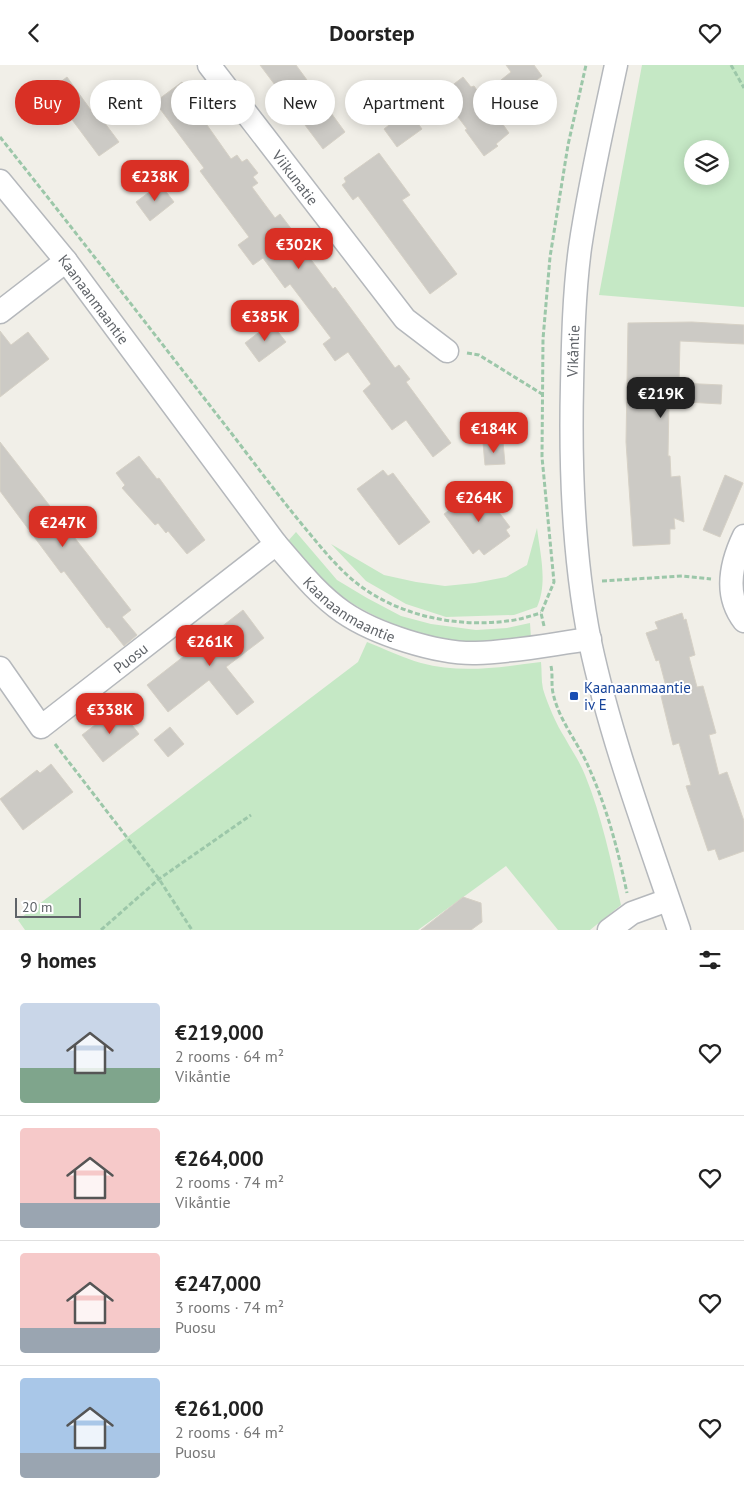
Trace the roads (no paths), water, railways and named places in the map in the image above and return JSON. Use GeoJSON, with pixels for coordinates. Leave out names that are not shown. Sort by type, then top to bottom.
{"type":"FeatureCollection","features":[{"type":"Feature","properties":{"kind":"street","name":"Viikunatie"},"geometry":{"type":"LineString","coordinates":[[209,65],[405,319],[447,351]]}},
{"type":"Feature","properties":{"kind":"street","name":"Vikåntie"},"geometry":{"type":"LineString","coordinates":[[590,639],[580,582],[570,451],[574,311],[580,249],[592,174],[616,65]]}},
{"type":"Feature","properties":{"kind":"street","name":"Kaanaanmaantie"},"geometry":{"type":"LineString","coordinates":[[0,181],[66,261],[276,544],[310,583],[342,612],[364,624],[420,646],[475,653],[523,649],[590,639]]}},
{"type":"Feature","properties":{"kind":"street"},"geometry":{"type":"LineString","coordinates":[[0,312],[66,261]]}},
{"type":"Feature","properties":{"kind":"street"},"geometry":{"type":"LineString","coordinates":[[744,536],[733,565],[730,580],[733,600],[738,613],[744,621]]}},
{"type":"Feature","properties":{"kind":"street","name":"Puosu"},"geometry":{"type":"LineString","coordinates":[[0,668],[41,727],[276,544]]}},
{"type":"Feature","properties":{"kind":"street"},"geometry":{"type":"LineString","coordinates":[[590,639],[598,677],[627,781],[679,930]]}},
{"type":"Feature","properties":{"kind":"street"},"geometry":{"type":"LineString","coordinates":[[609,930],[632,913],[668,900]]}},
{"type":"Feature","properties":{"kind":"place","name":"Kaanaanmaantie iv E"},"geometry":{"type":"Point","coordinates":[574,696]}}]}
